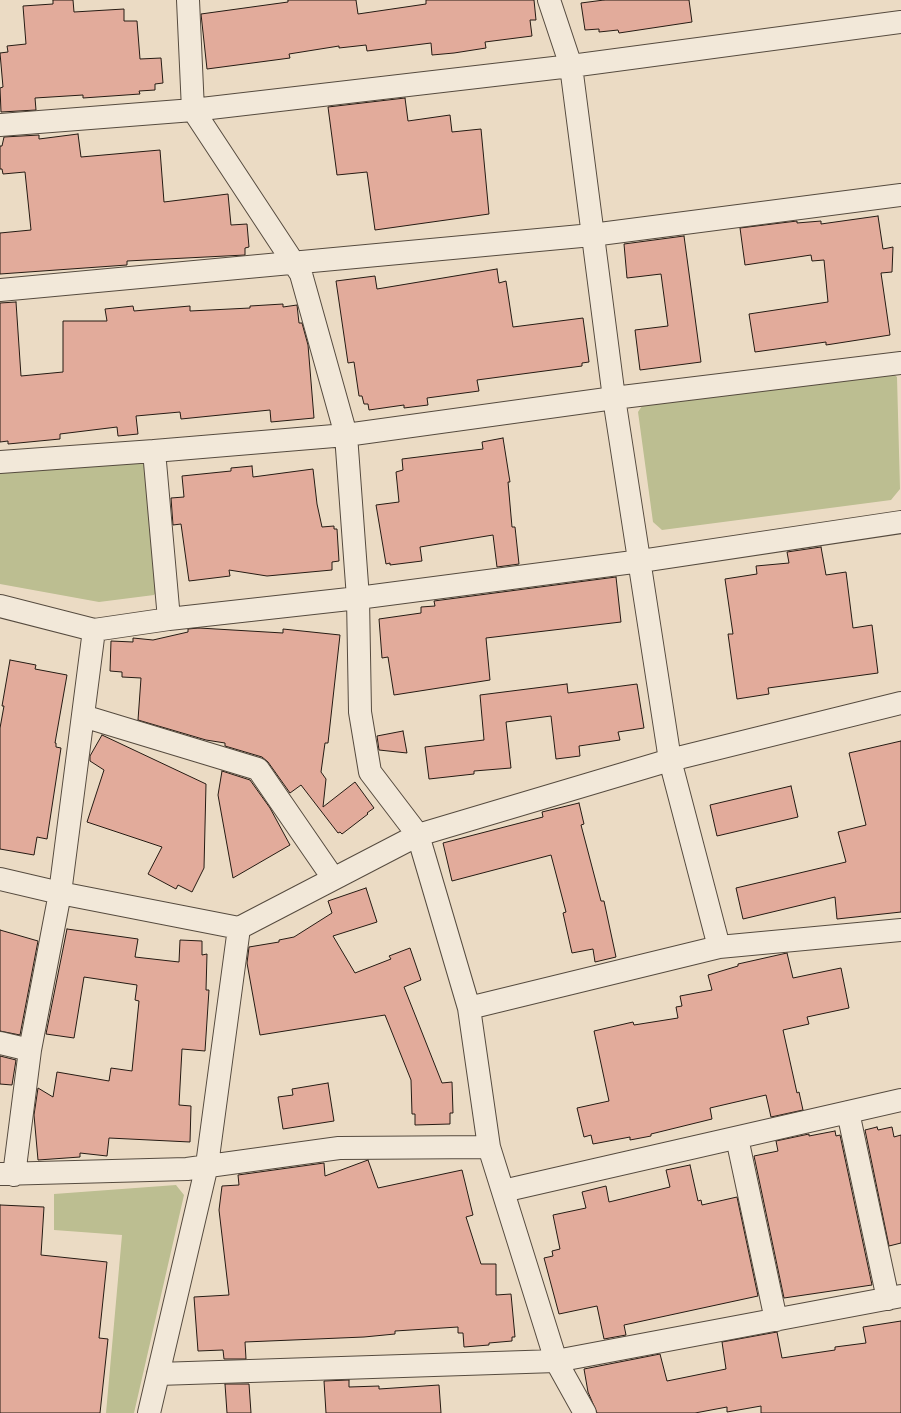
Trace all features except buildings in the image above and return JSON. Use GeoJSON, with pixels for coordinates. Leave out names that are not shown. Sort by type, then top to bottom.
{"type":"FeatureCollection","features":[{"type":"Feature","properties":{"kind":"street"},"geometry":{"type":"LineString","coordinates":[[188,0],[193,110],[301,274],[346,435],[358,598],[360,712],[370,772],[418,835],[469,1008],[489,1147],[556,1361],[584,1413]]}},
{"type":"Feature","properties":{"kind":"street"},"geometry":{"type":"LineString","coordinates":[[549,0],[571,66],[614,398],[641,561],[670,760],[719,947]]}},
{"type":"Feature","properties":{"kind":"street"},"geometry":{"type":"LineString","coordinates":[[0,125],[193,110],[571,66],[901,22]]}},
{"type":"Feature","properties":{"kind":"street"},"geometry":{"type":"LineString","coordinates":[[0,290],[294,264],[592,235],[901,195]]}},
{"type":"Feature","properties":{"kind":"street"},"geometry":{"type":"LineString","coordinates":[[0,462],[346,435],[614,398],[901,363]]}},
{"type":"Feature","properties":{"kind":"street"},"geometry":{"type":"LineString","coordinates":[[154,451],[169,619]]}},
{"type":"Feature","properties":{"kind":"street"},"geometry":{"type":"LineString","coordinates":[[0,606],[94,630],[169,619],[358,598],[641,561],[901,522]]}},
{"type":"Feature","properties":{"kind":"street"},"geometry":{"type":"LineString","coordinates":[[94,630],[60,893],[7,1175],[187,1169],[207,1165],[338,1148],[489,1147]]}},
{"type":"Feature","properties":{"kind":"street"},"geometry":{"type":"LineString","coordinates":[[0,879],[60,893],[240,928],[418,835],[670,760],[901,703]]}},
{"type":"Feature","properties":{"kind":"street"},"geometry":{"type":"LineString","coordinates":[[83,716],[258,769],[334,878]]}},
{"type":"Feature","properties":{"kind":"street"},"geometry":{"type":"LineString","coordinates":[[149,1413],[207,1165],[240,928]]}},
{"type":"Feature","properties":{"kind":"street"},"geometry":{"type":"LineString","coordinates":[[469,1008],[719,947],[901,930]]}},
{"type":"Feature","properties":{"kind":"street"},"geometry":{"type":"LineString","coordinates":[[0,1043],[30,1050]]}},
{"type":"Feature","properties":{"kind":"street"},"geometry":{"type":"LineString","coordinates":[[503,1192],[901,1100]]}},
{"type":"Feature","properties":{"kind":"street"},"geometry":{"type":"LineString","coordinates":[[158,1374],[556,1361],[894,1297],[848,1112]]}},
{"type":"Feature","properties":{"kind":"street"},"geometry":{"type":"LineString","coordinates":[[737,1138],[776,1320]]}},
{"type":"Feature","properties":{"kind":"green space"},"geometry":{"type":"Polygon","coordinates":[[[888,370],[897,377],[900,489],[891,500],[662,530],[653,522],[638,412],[644,403],[888,370]]]}},
{"type":"Feature","properties":{"kind":"green space"},"geometry":{"type":"Polygon","coordinates":[[[139,461],[149,469],[160,586],[154,595],[99,602],[0,584],[0,473],[139,461]]]}},
{"type":"Feature","properties":{"kind":"green space"},"geometry":{"type":"Polygon","coordinates":[[[176,1185],[184,1195],[134,1413],[106,1413],[122,1235],[54,1230],[54,1194],[176,1185]]]}}]}
